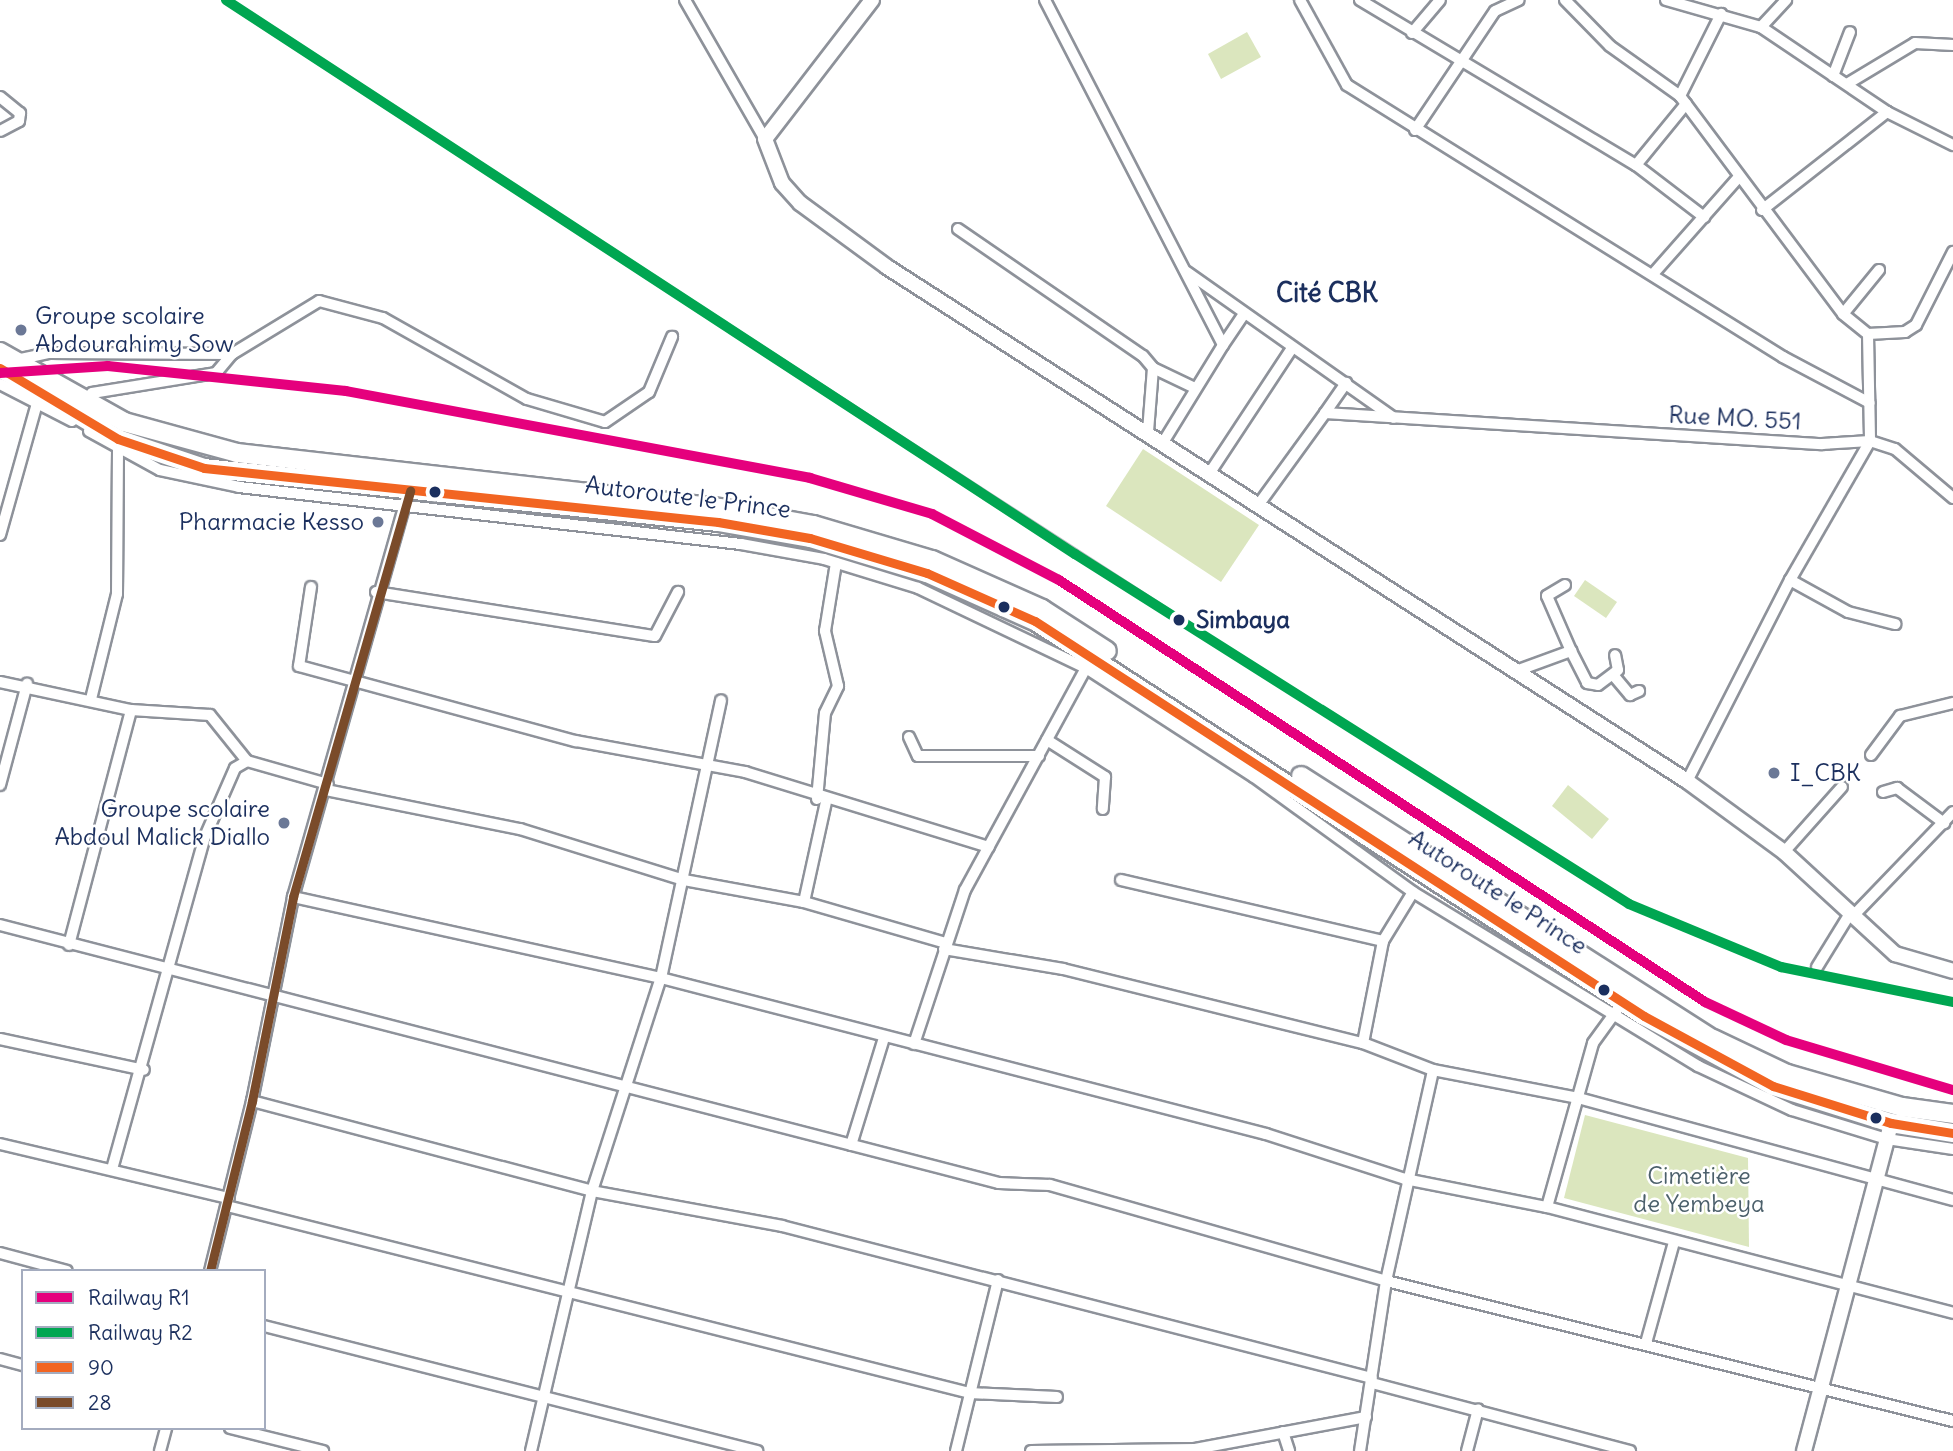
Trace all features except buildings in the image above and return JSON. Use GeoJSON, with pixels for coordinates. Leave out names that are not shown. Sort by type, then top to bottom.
{"type":"FeatureCollection","features":[{"type":"Feature","properties":{"kind":"main road","name":"Autoroute le Prince"},"geometry":{"type":"LineString","coordinates":[[5,360],[27,383],[118,444],[204,468],[408,497],[718,522],[810,538],[927,573],[1035,621],[1090,662],[1618,1008],[1773,1086],[1889,1131],[1953,1133]]}},
{"type":"Feature","properties":{"kind":"main road","name":"Autoroute le Prince"},"geometry":{"type":"LineString","coordinates":[[5,360],[85,403],[172,439],[237,453],[720,508],[813,525],[932,560],[1042,609],[1713,1039],[1787,1074],[1902,1107],[1953,1114]]}},
{"type":"Feature","properties":{"kind":"street"},"geometry":{"type":"LineString","coordinates":[[685,0],[765,139],[782,183],[852,244],[1211,471],[1687,780],[1784,852],[1895,954],[1953,971]]}},
{"type":"Feature","properties":{"kind":"street"},"geometry":{"type":"LineString","coordinates":[[765,139],[872,0]]}},
{"type":"Feature","properties":{"kind":"street"},"geometry":{"type":"LineString","coordinates":[[1045,0],[1223,345]]}},
{"type":"Feature","properties":{"kind":"street"},"geometry":{"type":"LineString","coordinates":[[1300,0],[1346,85],[1783,357],[1870,403]]}},
{"type":"Feature","properties":{"kind":"street"},"geometry":{"type":"LineString","coordinates":[[1360,0],[1636,165],[1704,217]]}},
{"type":"Feature","properties":{"kind":"street"},"geometry":{"type":"LineString","coordinates":[[1412,33],[1440,0]]}},
{"type":"Feature","properties":{"kind":"street"},"geometry":{"type":"LineString","coordinates":[[1415,130],[1459,61],[1495,12],[1519,0]]}},
{"type":"Feature","properties":{"kind":"street"},"geometry":{"type":"LineString","coordinates":[[1565,0],[1610,46],[1683,100],[1738,178],[1843,314],[1868,334],[1905,332],[1916,325],[1953,252]]}},
{"type":"Feature","properties":{"kind":"street"},"geometry":{"type":"LineString","coordinates":[[1666,0],[1761,27],[1887,112],[1953,145]]}},
{"type":"Feature","properties":{"kind":"street"},"geometry":{"type":"LineString","coordinates":[[1761,27],[1786,0]]}},
{"type":"Feature","properties":{"kind":"street"},"geometry":{"type":"LineString","coordinates":[[1636,165],[1683,100],[1721,14]]}},
{"type":"Feature","properties":{"kind":"street"},"geometry":{"type":"LineString","coordinates":[[1833,76],[1850,32]]}},
{"type":"Feature","properties":{"kind":"street"},"geometry":{"type":"LineString","coordinates":[[1847,84],[1916,43],[1953,45]]}},
{"type":"Feature","properties":{"kind":"street"},"geometry":{"type":"LineString","coordinates":[[0,97],[20,113],[19,121],[0,131]]}},
{"type":"Feature","properties":{"kind":"street"},"geometry":{"type":"LineString","coordinates":[[1762,210],[1887,112]]}},
{"type":"Feature","properties":{"kind":"street"},"geometry":{"type":"LineString","coordinates":[[1653,274],[1738,178]]}},
{"type":"Feature","properties":{"kind":"street"},"geometry":{"type":"LineString","coordinates":[[957,229],[1153,368],[1195,388]]}},
{"type":"Feature","properties":{"kind":"street"},"geometry":{"type":"LineString","coordinates":[[1183,269],[1243,315],[1396,419]]}},
{"type":"Feature","properties":{"kind":"street"},"geometry":{"type":"LineString","coordinates":[[1843,314],[1879,270]]}},
{"type":"Feature","properties":{"kind":"street"},"geometry":{"type":"LineString","coordinates":[[85,403],[92,393],[216,373],[232,354],[319,301],[383,318],[527,399],[605,422],[649,391],[672,337]]}},
{"type":"Feature","properties":{"kind":"street"},"geometry":{"type":"LineString","coordinates":[[1164,441],[1243,315]]}},
{"type":"Feature","properties":{"kind":"street"},"geometry":{"type":"LineString","coordinates":[[1687,780],[1790,580],[1870,442],[1868,334]]}},
{"type":"Feature","properties":{"kind":"street"},"geometry":{"type":"LineString","coordinates":[[1211,471],[1292,348]]}},
{"type":"Feature","properties":{"kind":"street"},"geometry":{"type":"LineString","coordinates":[[5,360],[49,353],[232,354]]}},
{"type":"Feature","properties":{"kind":"street"},"geometry":{"type":"LineString","coordinates":[[1148,431],[1153,368]]}},
{"type":"Feature","properties":{"kind":"street"},"geometry":{"type":"LineString","coordinates":[[0,383],[27,383]]}},
{"type":"Feature","properties":{"kind":"street"},"geometry":{"type":"LineString","coordinates":[[0,383],[118,444],[117,594],[91,699]]}},
{"type":"Feature","properties":{"kind":"street"},"geometry":{"type":"LineString","coordinates":[[1259,503],[1346,383]]}},
{"type":"Feature","properties":{"kind":"street"},"geometry":{"type":"LineString","coordinates":[[0,535],[37,403]]}},
{"type":"Feature","properties":{"kind":"street","name":"Rue MO. 551"},"geometry":{"type":"LineString","coordinates":[[1325,413],[1396,419],[1870,442],[1895,449],[1953,498]]}},
{"type":"Feature","properties":{"kind":"street"},"geometry":{"type":"LineString","coordinates":[[211,1269],[252,1101],[293,897],[327,787],[376,592],[408,497],[741,544],[836,563],[918,587],[1090,662],[989,847],[945,946],[914,1044]]}},
{"type":"Feature","properties":{"kind":"street"},"geometry":{"type":"LineString","coordinates":[[804,902],[821,801],[825,713],[838,686],[825,631],[836,563]]}},
{"type":"Feature","properties":{"kind":"street"},"geometry":{"type":"LineString","coordinates":[[1790,580],[1848,612],[1895,624]]}},
{"type":"Feature","properties":{"kind":"street"},"geometry":{"type":"LineString","coordinates":[[1565,584],[1547,596],[1571,651],[1591,686],[1614,676]]}},
{"type":"Feature","properties":{"kind":"street"},"geometry":{"type":"LineString","coordinates":[[311,587],[296,660],[353,680],[576,741],[703,763],[821,801],[989,847]]}},
{"type":"Feature","properties":{"kind":"street"},"geometry":{"type":"LineString","coordinates":[[376,592],[655,636],[678,592]]}},
{"type":"Feature","properties":{"kind":"street"},"geometry":{"type":"LineString","coordinates":[[1516,671],[1571,651]]}},
{"type":"Feature","properties":{"kind":"street"},"geometry":{"type":"LineString","coordinates":[[1615,655],[1614,676],[1630,695],[1639,691]]}},
{"type":"Feature","properties":{"kind":"street"},"geometry":{"type":"LineString","coordinates":[[0,681],[26,684],[131,710],[210,715],[247,761],[327,787],[544,835],[684,880],[804,902],[945,946],[1063,969],[1363,1043],[1433,1070],[1578,1098],[1953,1200]]}},
{"type":"Feature","properties":{"kind":"street"},"geometry":{"type":"LineString","coordinates":[[0,785],[26,684]]}},
{"type":"Feature","properties":{"kind":"street"},"geometry":{"type":"LineString","coordinates":[[531,1451],[592,1191],[631,1085],[661,978],[684,880],[703,763],[721,700]]}},
{"type":"Feature","properties":{"kind":"street"},"geometry":{"type":"LineString","coordinates":[[1871,755],[1900,716],[1953,703]]}},
{"type":"Feature","properties":{"kind":"street"},"geometry":{"type":"LineString","coordinates":[[69,945],[131,710]]}},
{"type":"Feature","properties":{"kind":"street"},"geometry":{"type":"LineString","coordinates":[[909,737],[918,756],[1039,756]]}},
{"type":"Feature","properties":{"kind":"street"},"geometry":{"type":"LineString","coordinates":[[1047,740],[1105,777],[1103,809]]}},
{"type":"Feature","properties":{"kind":"street"},"geometry":{"type":"LineString","coordinates":[[113,1169],[144,1070],[205,839],[235,768],[247,761]]}},
{"type":"Feature","properties":{"kind":"street"},"geometry":{"type":"LineString","coordinates":[[1258,770],[1413,892],[1618,1008],[1593,1043],[1547,1207]]}},
{"type":"Feature","properties":{"kind":"street"},"geometry":{"type":"LineString","coordinates":[[1784,852],[1842,787]]}},
{"type":"Feature","properties":{"kind":"street"},"geometry":{"type":"LineString","coordinates":[[1883,792],[1896,788],[1944,823]]}},
{"type":"Feature","properties":{"kind":"street"},"geometry":{"type":"LineString","coordinates":[[1817,967],[1852,914],[1953,812]]}},
{"type":"Feature","properties":{"kind":"street"},"geometry":{"type":"LineString","coordinates":[[1121,880],[1383,941]]}},
{"type":"Feature","properties":{"kind":"street"},"geometry":{"type":"LineString","coordinates":[[1363,1043],[1383,941],[1413,892]]}},
{"type":"Feature","properties":{"kind":"street"},"geometry":{"type":"LineString","coordinates":[[293,897],[661,978],[884,1038],[1266,1133],[1405,1179],[1547,1207],[1953,1312]]}},
{"type":"Feature","properties":{"kind":"street"},"geometry":{"type":"LineString","coordinates":[[0,925],[69,945],[276,992],[999,1183],[1049,1185],[1386,1281],[1646,1343],[1953,1421]]}},
{"type":"Feature","properties":{"kind":"street"},"geometry":{"type":"LineString","coordinates":[[851,1145],[884,1038]]}},
{"type":"Feature","properties":{"kind":"street"},"geometry":{"type":"LineString","coordinates":[[0,1039],[144,1070]]}},
{"type":"Feature","properties":{"kind":"street"},"geometry":{"type":"LineString","coordinates":[[1360,1451],[1405,1179],[1433,1070]]}},
{"type":"Feature","properties":{"kind":"street"},"geometry":{"type":"LineString","coordinates":[[252,1101],[592,1191],[701,1207],[998,1280],[1630,1451]]}},
{"type":"Feature","properties":{"kind":"street"},"geometry":{"type":"LineString","coordinates":[[1804,1451],[1823,1387],[1845,1285],[1889,1131],[1953,1149]]}},
{"type":"Feature","properties":{"kind":"street"},"geometry":{"type":"LineString","coordinates":[[0,1144],[113,1169],[569,1293],[970,1392],[1056,1397]]}},
{"type":"Feature","properties":{"kind":"street"},"geometry":{"type":"LineString","coordinates":[[1646,1343],[1674,1242]]}},
{"type":"Feature","properties":{"kind":"street"},"geometry":{"type":"LineString","coordinates":[[0,1253],[60,1269]]}},
{"type":"Feature","properties":{"kind":"street"},"geometry":{"type":"LineString","coordinates":[[956,1451],[998,1280]]}},
{"type":"Feature","properties":{"kind":"street"},"geometry":{"type":"LineString","coordinates":[[266,1327],[757,1451]]}},
{"type":"Feature","properties":{"kind":"street"},"geometry":{"type":"LineString","coordinates":[[0,1359],[21,1364]]}},
{"type":"Feature","properties":{"kind":"street"},"geometry":{"type":"LineString","coordinates":[[1467,1451],[1478,1409]]}},
{"type":"Feature","properties":{"kind":"street"},"geometry":{"type":"LineString","coordinates":[[1031,1451],[1195,1449],[1366,1417]]}},
{"type":"Feature","properties":{"kind":"street"},"geometry":{"type":"LineString","coordinates":[[160,1451],[165,1430]]}},
{"type":"Feature","properties":{"kind":"street"},"geometry":{"type":"LineString","coordinates":[[238,1430],[323,1451]]}},
{"type":"Feature","properties":{"kind":"street"},"geometry":{"type":"LineString","coordinates":[[1283,1432],[1289,1451]]}},
{"type":"Feature","properties":{"kind":"green space"},"geometry":{"type":"Polygon","coordinates":[[[1247,32],[1261,57],[1221,79],[1208,54],[1247,32]]]}},
{"type":"Feature","properties":{"kind":"green space"},"geometry":{"type":"Polygon","coordinates":[[[1143,449],[1259,525],[1221,582],[1106,506],[1143,449]]]}},
{"type":"Feature","properties":{"kind":"green space"},"geometry":{"type":"Polygon","coordinates":[[[1585,580],[1617,602],[1606,618],[1574,596],[1585,580]]]}},
{"type":"Feature","properties":{"kind":"green space"},"geometry":{"type":"Polygon","coordinates":[[[1568,785],[1609,819],[1592,839],[1552,806],[1568,785]]]}},
{"type":"Feature","properties":{"kind":"green space","name":"Cimetière de Yembeya"},"geometry":{"type":"Polygon","coordinates":[[[1585,1115],[1748,1158],[1749,1247],[1564,1198],[1585,1115]]]}},
{"type":"Feature","properties":{"kind":"railway"},"geometry":{"type":"LineString","coordinates":[[226,0],[1493,820]]}},
{"type":"Feature","properties":{"kind":"railway"},"geometry":{"type":"LineString","coordinates":[[0,373],[108,366],[346,391],[810,478],[932,514],[1059,580],[1705,1002],[1786,1040],[1953,1090]]}},
{"type":"Feature","properties":{"kind":"rail line","name":"R2"},"geometry":{"type":"LineString","coordinates":[[226,0],[1075,554],[1629,904],[1781,967],[1953,1002]]}},
{"type":"Feature","properties":{"kind":"rail line","name":"R1"},"geometry":{"type":"LineString","coordinates":[[0,373],[108,366],[346,391],[810,478],[932,514],[1059,580],[1705,1002],[1786,1040],[1953,1090]]}},
{"type":"Feature","properties":{"kind":"transit line","name":"90"},"geometry":{"type":"LineString","coordinates":[[0,368],[118,439],[204,468],[718,522],[810,538],[927,573],[1035,621],[1644,1016],[1773,1086],[1891,1123],[1953,1133]]}},
{"type":"Feature","properties":{"kind":"transit line","name":"28"},"geometry":{"type":"LineString","coordinates":[[210,1269],[252,1101],[293,897],[410,491]]}},
{"type":"Feature","properties":{"kind":"place","name":"Groupe scolaire Abdourahimy Sow"},"geometry":{"type":"Point","coordinates":[21,330]}},
{"type":"Feature","properties":{"kind":"place","name":"Pharmacie Kesso"},"geometry":{"type":"Point","coordinates":[378,522]}},
{"type":"Feature","properties":{"kind":"place","name":"Simbaya"},"geometry":{"type":"Point","coordinates":[1179,620]}},
{"type":"Feature","properties":{"kind":"place","name":"I_CBK"},"geometry":{"type":"Point","coordinates":[1774,773]}},
{"type":"Feature","properties":{"kind":"place","name":"Groupe scolaire Abdoul Malick Diallo"},"geometry":{"type":"Point","coordinates":[284,823]}},
{"type":"Feature","properties":{"kind":"district","name":"Cité CBK"},"geometry":{"type":"Point","coordinates":[1327,293]}}]}
